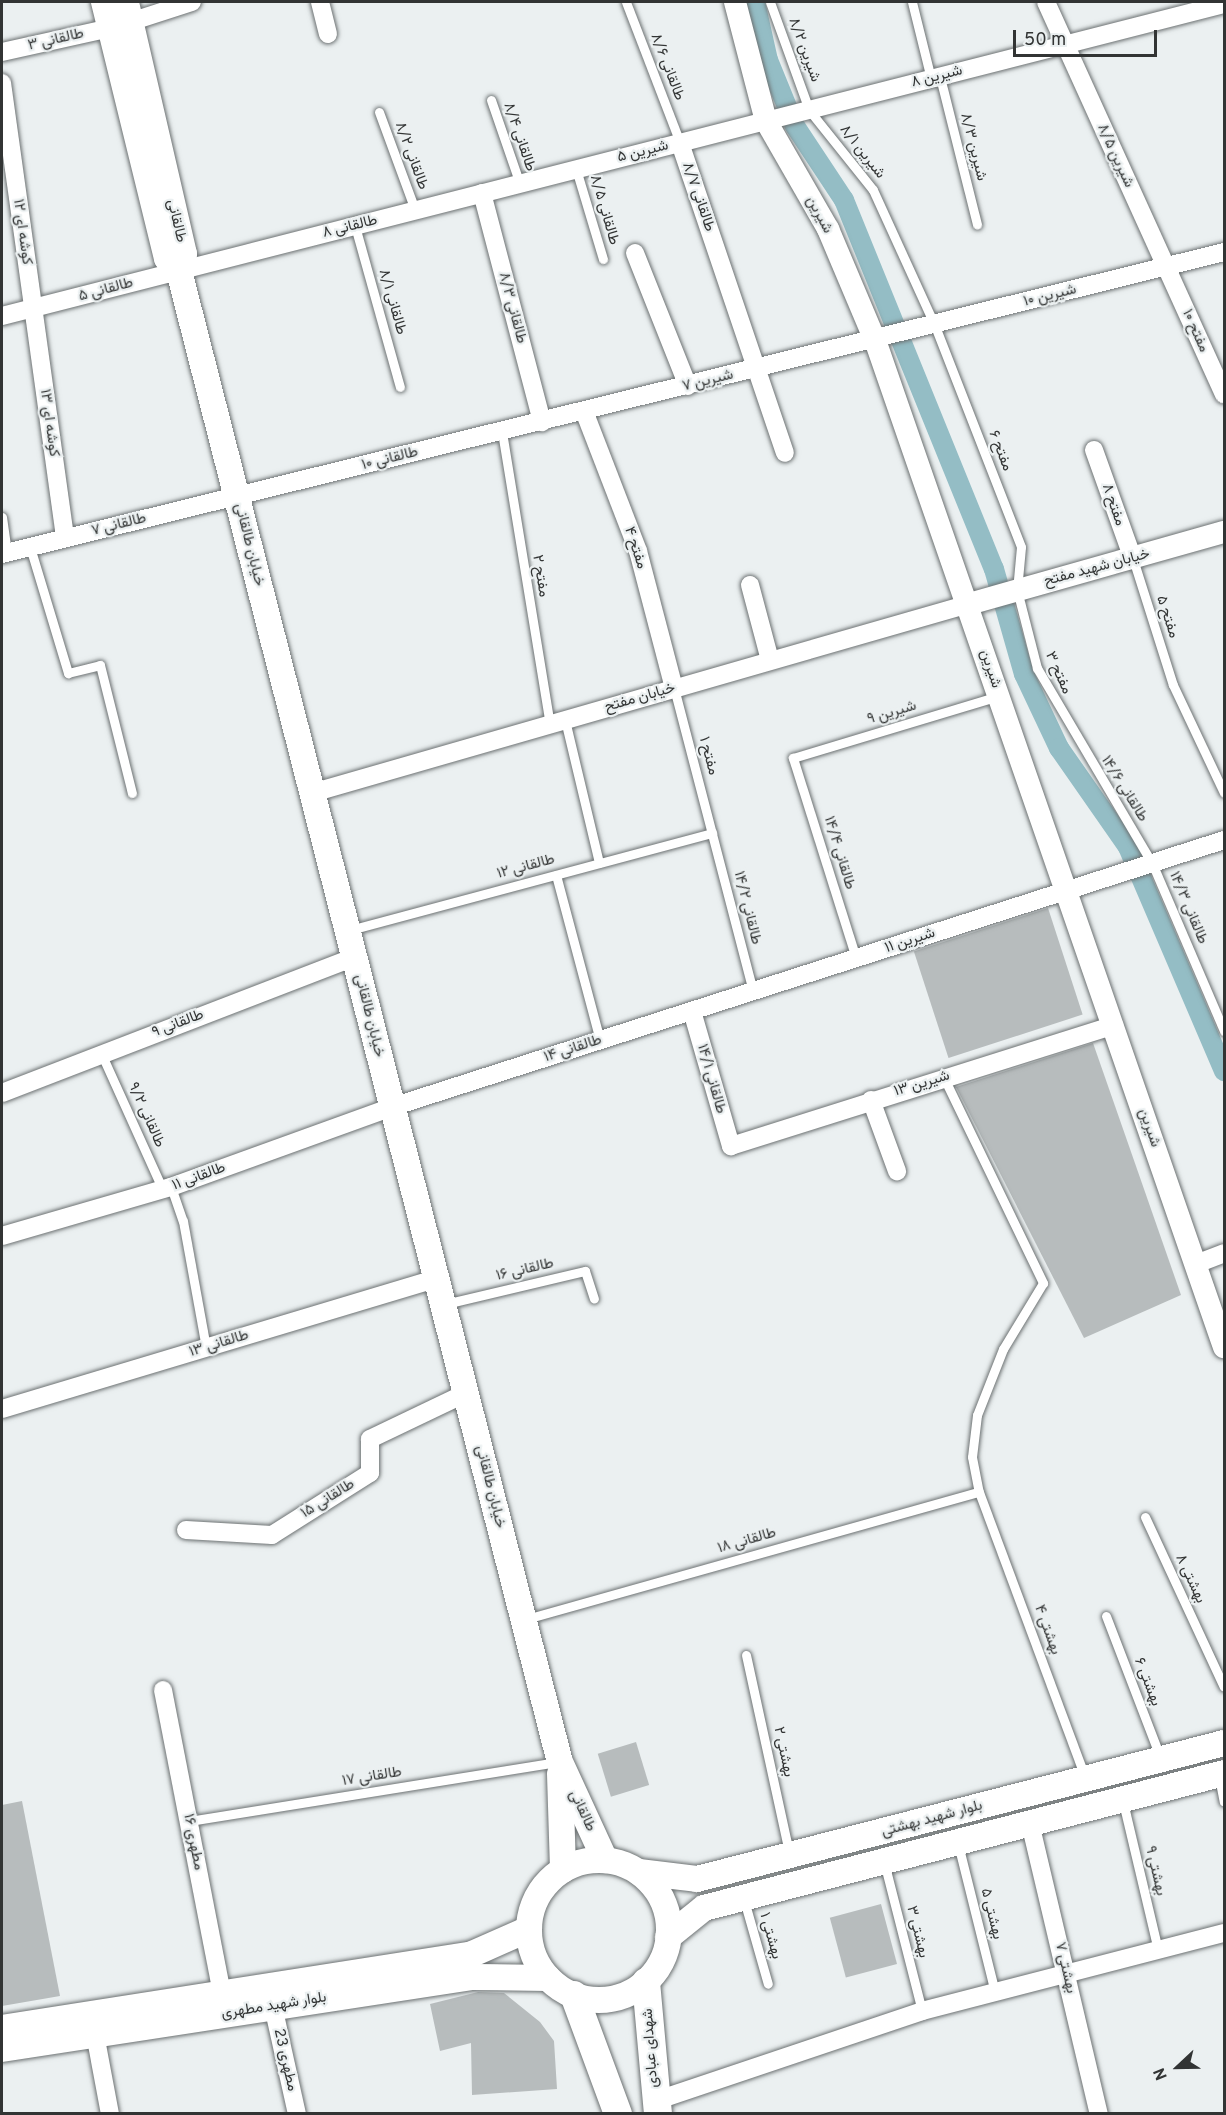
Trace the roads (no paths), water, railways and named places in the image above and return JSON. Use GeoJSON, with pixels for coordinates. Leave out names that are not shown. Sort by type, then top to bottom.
{"type":"FeatureCollection","features":[{"type":"Feature","properties":{"kind":"main road","name":"طالقانی"},"geometry":{"type":"LineString","coordinates":[[104,2],[122,17],[167,258],[179,270]]}},
{"type":"Feature","properties":{"kind":"main road","name":"خیابان طالقانی"},"geometry":{"type":"LineString","coordinates":[[179,270],[560,1762]]}},
{"type":"Feature","properties":{"kind":"main road","name":"بلوار شهید بهشتی"},"geometry":{"type":"LineString","coordinates":[[639,1872],[697,1879],[1224,1743]]}},
{"type":"Feature","properties":{"kind":"main road","name":"طالقانی"},"geometry":{"type":"LineString","coordinates":[[560,1762],[605,1860]]}},
{"type":"Feature","properties":{"kind":"main road"},"geometry":{"type":"LineString","coordinates":[[560,1762],[563,1869]]}},
{"type":"Feature","properties":{"kind":"main road","name":"بلوار شهید بهشتی"},"geometry":{"type":"LineString","coordinates":[[668,1936],[704,1908],[1221,1774]]}},
{"type":"Feature","properties":{"kind":"main road"},"geometry":{"type":"LineString","coordinates":[[605,1860],[639,1872],[662,1900],[668,1936],[661,1961],[646,1982],[612,1999],[574,1995],[548,1978],[531,1947],[529,1929],[538,1895],[563,1869],[583,1861],[605,1860]]}},
{"type":"Feature","properties":{"kind":"main road","name":"بلوار شهید مطهری"},"geometry":{"type":"LineString","coordinates":[[2,2028],[470,1955],[529,1929]]}},
{"type":"Feature","properties":{"kind":"main road","name":"بلوار شهید مطهری"},"geometry":{"type":"LineString","coordinates":[[2,2049],[473,1977],[548,1978]]}},
{"type":"Feature","properties":{"kind":"main road","name":"شهدای عبادی"},"geometry":{"type":"LineString","coordinates":[[646,1982],[656,2107]]}},
{"type":"Feature","properties":{"kind":"main road"},"geometry":{"type":"LineString","coordinates":[[574,1995],[617,2111]]}},
{"type":"Feature","properties":{"kind":"main road"},"geometry":{"type":"LineString","coordinates":[[617,2111],[619,2097],[634,2087],[646,2090],[656,2107]]}},
{"type":"Feature","properties":{"kind":"street","name":"طالقانی ۳"},"geometry":{"type":"LineString","coordinates":[[2,52],[122,17],[192,2]]}},
{"type":"Feature","properties":{"kind":"street"},"geometry":{"type":"LineString","coordinates":[[320,2],[328,34]]}},
{"type":"Feature","properties":{"kind":"street","name":"شیرین"},"geometry":{"type":"LineString","coordinates":[[735,2],[766,121],[828,229],[874,340],[969,604],[1224,1347]]}},
{"type":"Feature","properties":{"kind":"street","name":"شیرین ۸/۵"},"geometry":{"type":"LineString","coordinates":[[1046,2],[1166,267]]}},
{"type":"Feature","properties":{"kind":"street","name":"شیرین ۸"},"geometry":{"type":"LineString","coordinates":[[766,121],[1224,4]]}},
{"type":"Feature","properties":{"kind":"street","name":"کوشه ای ۱۲"},"geometry":{"type":"LineString","coordinates":[[2,83],[33,309]]}},
{"type":"Feature","properties":{"kind":"street","name":"شیرین ۵"},"geometry":{"type":"LineString","coordinates":[[520,184],[766,121]]}},
{"type":"Feature","properties":{"kind":"street","name":"طالقانی ۸/۷"},"geometry":{"type":"LineString","coordinates":[[680,143],[785,453]]}},
{"type":"Feature","properties":{"kind":"street","name":"طالقانی ۸"},"geometry":{"type":"LineString","coordinates":[[179,270],[520,184]]}},
{"type":"Feature","properties":{"kind":"street","name":"طالقانی ۸/۳"},"geometry":{"type":"LineString","coordinates":[[482,193],[542,422]]}},
{"type":"Feature","properties":{"kind":"street","name":"شیرین ۱۰"},"geometry":{"type":"LineString","coordinates":[[874,340],[1224,252]]}},
{"type":"Feature","properties":{"kind":"street"},"geometry":{"type":"LineString","coordinates":[[635,253],[688,386]]}},
{"type":"Feature","properties":{"kind":"street","name":"مفتح ۱۰"},"geometry":{"type":"LineString","coordinates":[[1166,267],[1224,395]]}},
{"type":"Feature","properties":{"kind":"street","name":"طالقانی ۵"},"geometry":{"type":"LineString","coordinates":[[2,316],[179,270]]}},
{"type":"Feature","properties":{"kind":"street","name":"کوشه ای ۱۳"},"geometry":{"type":"LineString","coordinates":[[33,309],[65,538]]}},
{"type":"Feature","properties":{"kind":"street","name":"شیرین ۷"},"geometry":{"type":"LineString","coordinates":[[542,422],[874,340]]}},
{"type":"Feature","properties":{"kind":"street","name":"مفتح ۴"},"geometry":{"type":"LineString","coordinates":[[584,411],[638,551],[674,688]]}},
{"type":"Feature","properties":{"kind":"street","name":"طالقانی ۱۰"},"geometry":{"type":"LineString","coordinates":[[237,497],[542,422]]}},
{"type":"Feature","properties":{"kind":"street","name":"مفتح ۸"},"geometry":{"type":"LineString","coordinates":[[1094,450],[1133,559]]}},
{"type":"Feature","properties":{"kind":"street","name":"طالقانی ۷"},"geometry":{"type":"LineString","coordinates":[[4,553],[237,497]]}},
{"type":"Feature","properties":{"kind":"street","name":"خیابان شهید مفتح"},"geometry":{"type":"LineString","coordinates":[[969,604],[1224,532]]}},
{"type":"Feature","properties":{"kind":"street"},"geometry":{"type":"LineString","coordinates":[[750,585],[770,660]]}},
{"type":"Feature","properties":{"kind":"street","name":"خیابان مفتح"},"geometry":{"type":"LineString","coordinates":[[312,793],[969,604]]}},
{"type":"Feature","properties":{"kind":"street","name":"شیرین ۱۱"},"geometry":{"type":"LineString","coordinates":[[753,991],[1224,840]]}},
{"type":"Feature","properties":{"kind":"street","name":"طالقانی ۹"},"geometry":{"type":"LineString","coordinates":[[2,1093],[354,957]]}},
{"type":"Feature","properties":{"kind":"street","name":"طالقانی ۱۴"},"geometry":{"type":"LineString","coordinates":[[392,1107],[753,991]]}},
{"type":"Feature","properties":{"kind":"street","name":"طالقانی ۱۴/۱"},"geometry":{"type":"LineString","coordinates":[[692,1011],[731,1146]]}},
{"type":"Feature","properties":{"kind":"street","name":"شیرین ۱۳"},"geometry":{"type":"LineString","coordinates":[[731,1146],[1114,1025]]}},
{"type":"Feature","properties":{"kind":"street"},"geometry":{"type":"LineString","coordinates":[[871,1100],[897,1171]]}},
{"type":"Feature","properties":{"kind":"street","name":"طالقانی ۱۱"},"geometry":{"type":"LineString","coordinates":[[2,1236],[167,1188],[392,1107]]}},
{"type":"Feature","properties":{"kind":"street"},"geometry":{"type":"LineString","coordinates":[[1196,1264],[1224,1253]]}},
{"type":"Feature","properties":{"kind":"street","name":"طالقانی ۱۳"},"geometry":{"type":"LineString","coordinates":[[2,1409],[436,1279]]}},
{"type":"Feature","properties":{"kind":"street","name":"طالقانی ۱۵"},"geometry":{"type":"LineString","coordinates":[[186,1530],[272,1534],[370,1473],[370,1439],[466,1393]]}},
{"type":"Feature","properties":{"kind":"street","name":"مطهری ۱۶"},"geometry":{"type":"LineString","coordinates":[[163,1690],[222,1994]]}},
{"type":"Feature","properties":{"kind":"street","name":"بهشتی ۷"},"geometry":{"type":"LineString","coordinates":[[1030,1823],[1099,2114]]}},
{"type":"Feature","properties":{"kind":"street"},"geometry":{"type":"LineString","coordinates":[[656,2107],[921,2011],[1224,1934]]}},
{"type":"Feature","properties":{"kind":"street","name":"مطهری 23"},"geometry":{"type":"LineString","coordinates":[[273,2006],[297,2114]]}},
{"type":"Feature","properties":{"kind":"street"},"geometry":{"type":"LineString","coordinates":[[95,2034],[110,2114]]}},
{"type":"Feature","properties":{"kind":"lane","name":"طالقانی ۸/۶"},"geometry":{"type":"LineString","coordinates":[[626,2],[680,143]]}},
{"type":"Feature","properties":{"kind":"lane","name":"شیرین ۸/۲"},"geometry":{"type":"LineString","coordinates":[[770,2],[809,110]]}},
{"type":"Feature","properties":{"kind":"lane","name":"شیرین ۸/۳"},"geometry":{"type":"LineString","coordinates":[[912,2],[977,224]]}},
{"type":"Feature","properties":{"kind":"lane","name":"طالقانی ۸/۴"},"geometry":{"type":"LineString","coordinates":[[490,100],[520,184]]}},
{"type":"Feature","properties":{"kind":"lane","name":"شیرین ۸/۱"},"geometry":{"type":"LineString","coordinates":[[809,110],[873,190],[935,326]]}},
{"type":"Feature","properties":{"kind":"lane","name":"طالقانی ۸/۲"},"geometry":{"type":"LineString","coordinates":[[379,112],[415,210]]}},
{"type":"Feature","properties":{"kind":"lane","name":"طالقانی ۸/۵"},"geometry":{"type":"LineString","coordinates":[[576,169],[603,259]]}},
{"type":"Feature","properties":{"kind":"lane","name":"طالقانی ۸/۱"},"geometry":{"type":"LineString","coordinates":[[355,226],[400,387]]}},
{"type":"Feature","properties":{"kind":"lane","name":"مفتح ۶"},"geometry":{"type":"LineString","coordinates":[[935,326],[1021,546],[1017,590]]}},
{"type":"Feature","properties":{"kind":"lane","name":"مفتح ۲"},"geometry":{"type":"LineString","coordinates":[[502,432],[557,722],[599,863]]}},
{"type":"Feature","properties":{"kind":"lane"},"geometry":{"type":"LineString","coordinates":[[2,517],[4,553]]}},
{"type":"Feature","properties":{"kind":"lane"},"geometry":{"type":"LineString","coordinates":[[30,547],[68,673],[100,665],[132,793]]}},
{"type":"Feature","properties":{"kind":"lane","name":"مفتح ۵"},"geometry":{"type":"LineString","coordinates":[[1133,559],[1173,685],[1224,793]]}},
{"type":"Feature","properties":{"kind":"lane","name":"مفتح ۳"},"geometry":{"type":"LineString","coordinates":[[1017,590],[1036,668],[1070,730]]}},
{"type":"Feature","properties":{"kind":"lane","name":"مفتح ۱"},"geometry":{"type":"LineString","coordinates":[[674,688],[712,833]]}},
{"type":"Feature","properties":{"kind":"lane","name":"شیرین ۹"},"geometry":{"type":"LineString","coordinates":[[793,758],[999,696]]}},
{"type":"Feature","properties":{"kind":"lane","name":"طالقانی ۱۴/۶"},"geometry":{"type":"LineString","coordinates":[[1070,730],[1152,863]]}},
{"type":"Feature","properties":{"kind":"lane","name":"طالقانی ۱۴/۴"},"geometry":{"type":"LineString","coordinates":[[793,758],[856,958]]}},
{"type":"Feature","properties":{"kind":"lane","name":"طالقانی ۱۲"},"geometry":{"type":"LineString","coordinates":[[347,931],[712,833]]}},
{"type":"Feature","properties":{"kind":"lane","name":"طالقانی ۱۴/۲"},"geometry":{"type":"LineString","coordinates":[[712,833],[753,991]]}},
{"type":"Feature","properties":{"kind":"lane","name":"طالقانی ۱۴/۳"},"geometry":{"type":"LineString","coordinates":[[1152,863],[1224,1031]]}},
{"type":"Feature","properties":{"kind":"lane"},"geometry":{"type":"LineString","coordinates":[[556,875],[600,1040]]}},
{"type":"Feature","properties":{"kind":"lane","name":"طالقانی ۹/۲"},"geometry":{"type":"LineString","coordinates":[[101,1053],[183,1221],[206,1347]]}},
{"type":"Feature","properties":{"kind":"lane","name":"بهشتی ۴"},"geometry":{"type":"LineString","coordinates":[[944,1078],[1043,1283],[1003,1349],[977,1415],[972,1457],[980,1492],[1086,1779]]}},
{"type":"Feature","properties":{"kind":"lane","name":"طالقانی ۱۶"},"geometry":{"type":"LineString","coordinates":[[443,1304],[585,1271],[594,1299]]}},
{"type":"Feature","properties":{"kind":"lane","name":"طالقانی ۱۸"},"geometry":{"type":"LineString","coordinates":[[523,1619],[980,1492]]}},
{"type":"Feature","properties":{"kind":"lane","name":"بهشتی ۸"},"geometry":{"type":"LineString","coordinates":[[1144,1517],[1224,1687]]}},
{"type":"Feature","properties":{"kind":"lane","name":"بهشتی ۶"},"geometry":{"type":"LineString","coordinates":[[1106,1616],[1160,1760]]}},
{"type":"Feature","properties":{"kind":"lane","name":"بهشتی ۲"},"geometry":{"type":"LineString","coordinates":[[746,1655],[790,1856]]}},
{"type":"Feature","properties":{"kind":"lane","name":"طالقانی ۱۷"},"geometry":{"type":"LineString","coordinates":[[189,1821],[560,1762]]}},
{"type":"Feature","properties":{"kind":"lane"},"geometry":{"type":"LineString","coordinates":[[1221,1774],[1224,1802]]}},
{"type":"Feature","properties":{"kind":"lane","name":"بهشتی ۹"},"geometry":{"type":"LineString","coordinates":[[1123,1799],[1158,1950]]}},
{"type":"Feature","properties":{"kind":"lane","name":"بهشتی ۵"},"geometry":{"type":"LineString","coordinates":[[957,1842],[995,1992]]}},
{"type":"Feature","properties":{"kind":"lane","name":"بهشتی ۳"},"geometry":{"type":"LineString","coordinates":[[884,1861],[921,2011]]}},
{"type":"Feature","properties":{"kind":"lane","name":"بهشتی ۱"},"geometry":{"type":"LineString","coordinates":[[743,1897],[768,1984]]}},
{"type":"Feature","properties":{"kind":"waterway"},"geometry":{"type":"LineString","coordinates":[[755,2],[768,60],[795,126],[844,200],[994,569],[1024,674],[1059,748],[1128,847],[1224,1071]]}}]}
